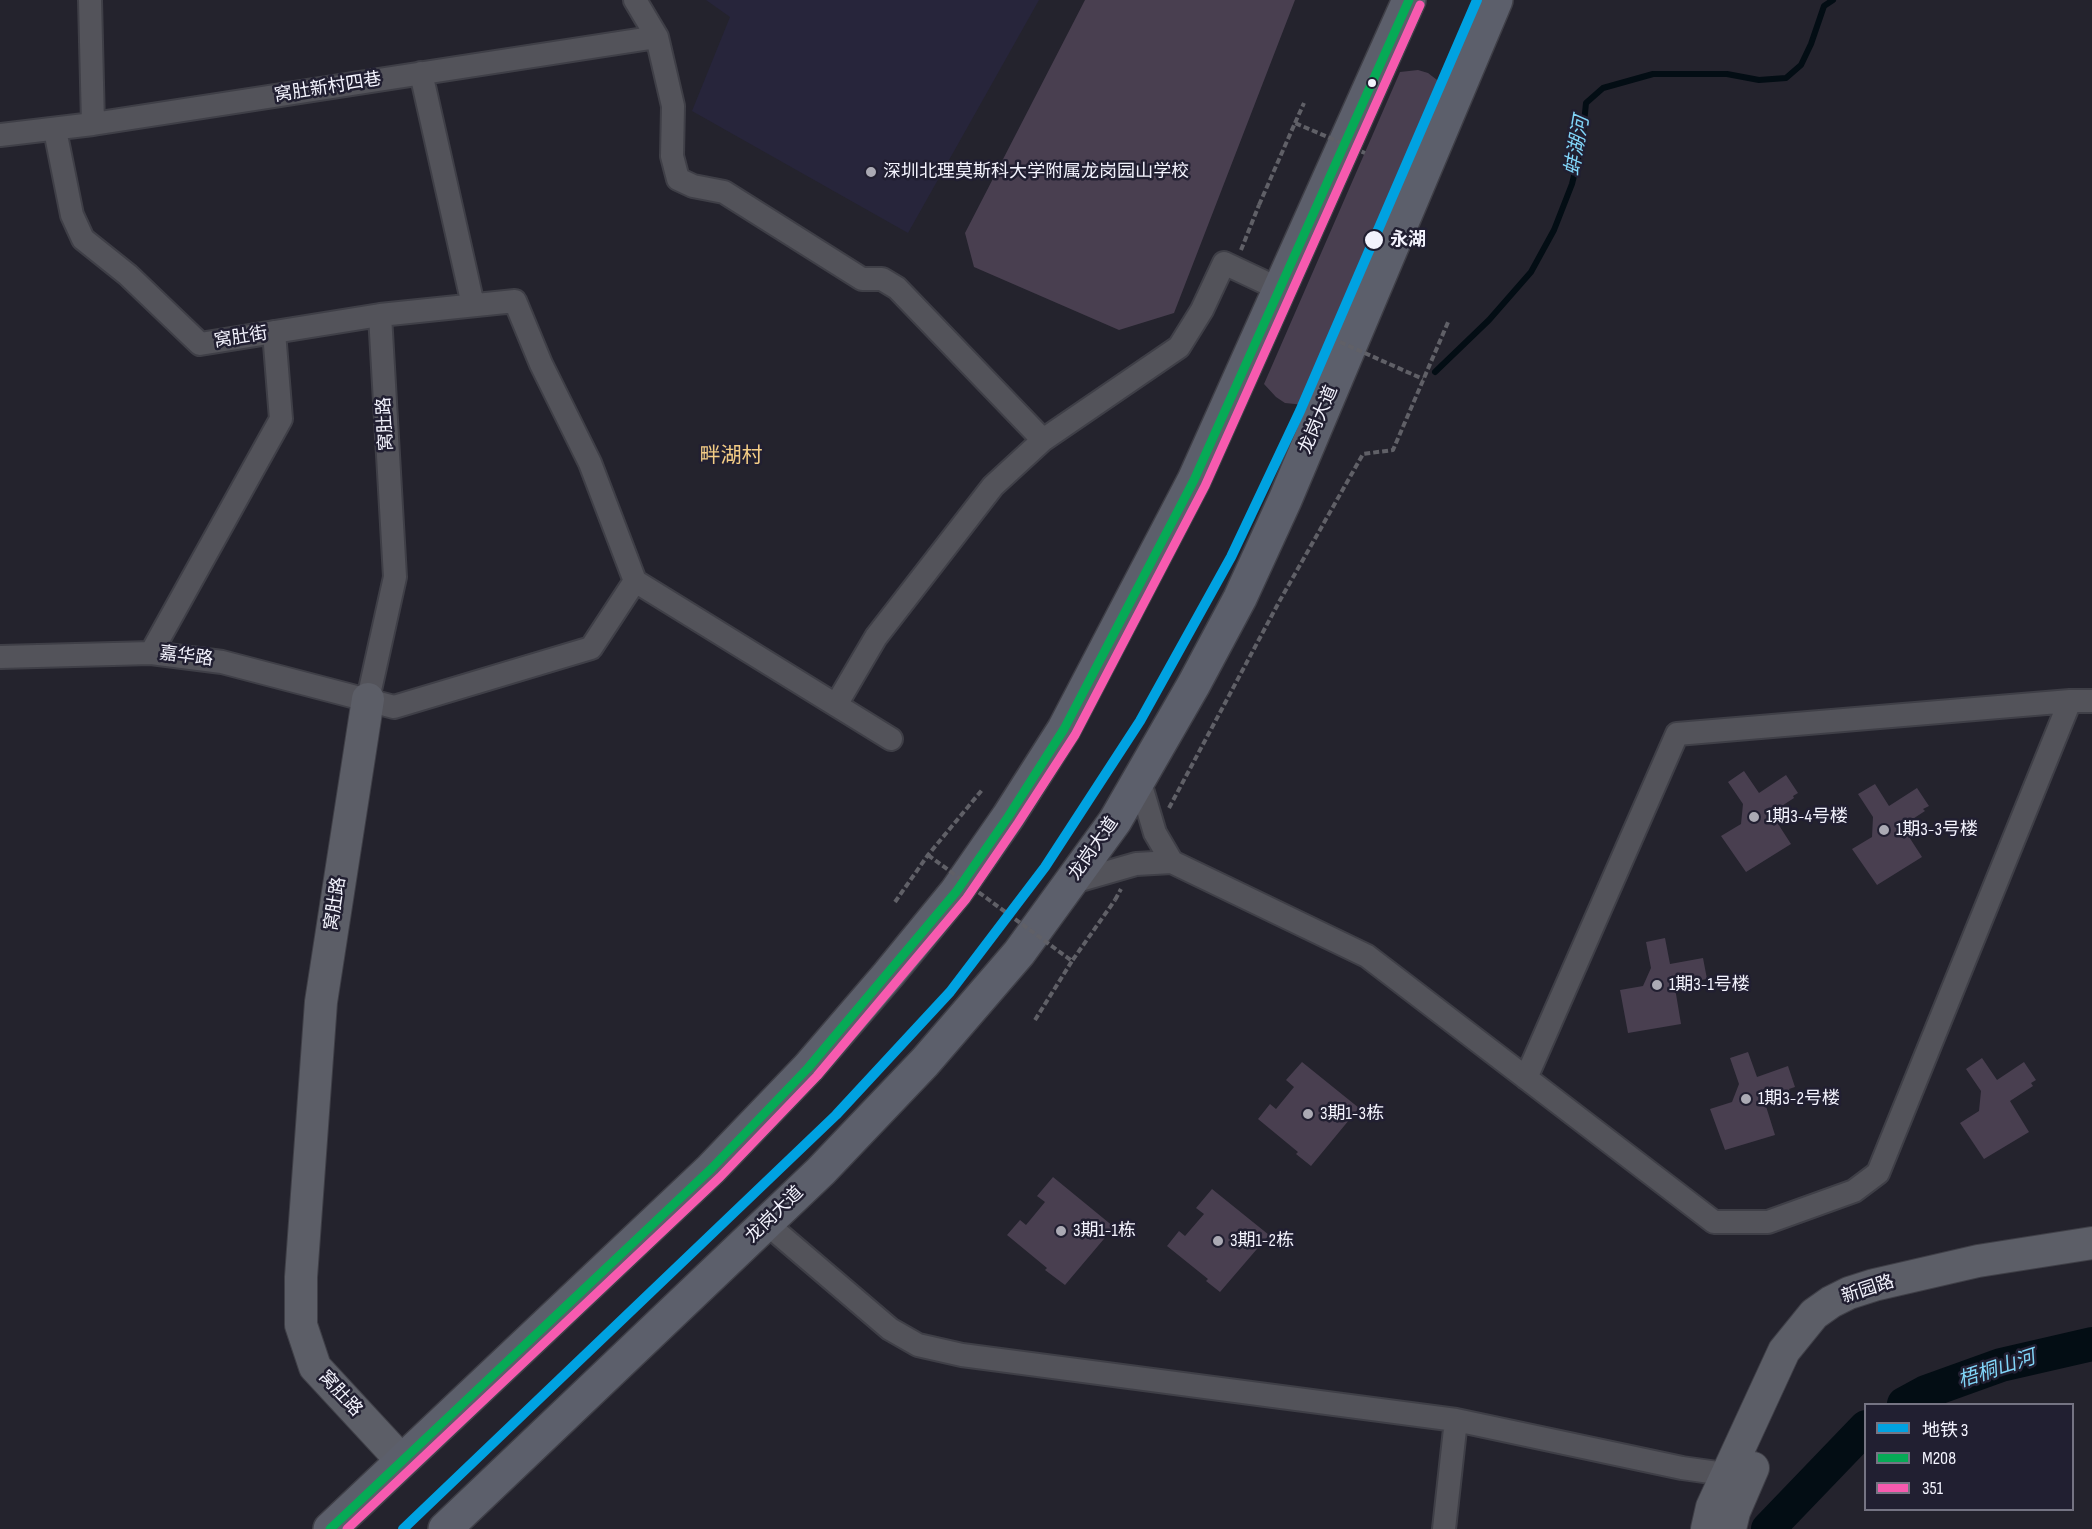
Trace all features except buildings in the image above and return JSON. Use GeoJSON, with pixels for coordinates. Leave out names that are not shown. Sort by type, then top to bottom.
{"type":"FeatureCollection","features":[{"type":"Feature","properties":{"kind":"highway"},"geometry":{"type":"LineString","coordinates":[[330,1529],[711,1169],[808,1068],[956,892],[1008,817],[1069,718],[1194,480],[1409,0]]}},
{"type":"Feature","properties":{"kind":"highway","name":"龙岗大道"},"geometry":{"type":"LineString","coordinates":[[446,1529],[821,1171],[925,1062],[1019,953],[1115,821],[1194,684],[1240,598],[1289,489],[1496,0]]}},
{"type":"Feature","properties":{"kind":"street"},"geometry":{"type":"LineString","coordinates":[[90,0],[93,124]]}},
{"type":"Feature","properties":{"kind":"street"},"geometry":{"type":"LineString","coordinates":[[635,0],[657,37],[673,106],[672,156],[678,179],[693,186],[724,192],[862,279],[882,279],[897,288],[1043,440]]}},
{"type":"Feature","properties":{"kind":"street","name":"窝肚新村四巷"},"geometry":{"type":"LineString","coordinates":[[0,135],[55,130],[657,37]]}},
{"type":"Feature","properties":{"kind":"street"},"geometry":{"type":"LineString","coordinates":[[421,74],[473,305]]}},
{"type":"Feature","properties":{"kind":"street","name":"窝肚街"},"geometry":{"type":"LineString","coordinates":[[55,130],[72,215],[83,239],[128,274],[200,344],[380,315],[515,301],[541,364],[590,463],[635,581]]}},
{"type":"Feature","properties":{"kind":"street"},"geometry":{"type":"LineString","coordinates":[[836,705],[876,637],[993,486],[1043,440],[1179,346],[1202,310],[1224,263],[1279,289]]}},
{"type":"Feature","properties":{"kind":"street","name":"窝肚路"},"geometry":{"type":"LineString","coordinates":[[380,315],[395,577],[368,699],[321,1002],[301,1277],[302,1325],[315,1367],[402,1461]]}},
{"type":"Feature","properties":{"kind":"street"},"geometry":{"type":"LineString","coordinates":[[151,653],[281,418],[274,332]]}},
{"type":"Feature","properties":{"kind":"street"},"geometry":{"type":"LineString","coordinates":[[635,581],[891,739]]}},
{"type":"Feature","properties":{"kind":"street","name":"嘉华路"},"geometry":{"type":"LineString","coordinates":[[0,657],[151,653],[222,662],[394,707],[591,648],[635,581]]}},
{"type":"Feature","properties":{"kind":"street"},"geometry":{"type":"LineString","coordinates":[[1070,883],[1136,864],[1172,862],[1367,957],[1714,1222],[1768,1222],[1854,1191],[1878,1173],[2081,701],[1677,734],[1526,1078]]}},
{"type":"Feature","properties":{"kind":"street"},"geometry":{"type":"LineString","coordinates":[[1139,779],[1155,833],[1172,862]]}},
{"type":"Feature","properties":{"kind":"street"},"geometry":{"type":"LineString","coordinates":[[766,1223],[890,1329],[918,1345],[962,1355],[1456,1420],[1682,1467],[1738,1476]]}},
{"type":"Feature","properties":{"kind":"street","name":"新园路"},"geometry":{"type":"LineString","coordinates":[[1730,1529],[1738,1476],[1784,1351],[1814,1314],[1849,1293],[1874,1285],[1978,1261],[2092,1243]]}},
{"type":"Feature","properties":{"kind":"street","name":"新园路"},"geometry":{"type":"LineString","coordinates":[[1707,1529],[1712,1507],[1738,1476],[1797,1360],[1824,1330],[1841,1319],[1878,1306],[1984,1281],[2092,1264]]}},
{"type":"Feature","properties":{"kind":"street"},"geometry":{"type":"LineString","coordinates":[[1444,1529],[1456,1420]]}},
{"type":"Feature","properties":{"kind":"path"},"geometry":{"type":"LineString","coordinates":[[1235,268],[1259,205],[1304,103]]}},
{"type":"Feature","properties":{"kind":"path"},"geometry":{"type":"LineString","coordinates":[[1295,123],[1365,153]]}},
{"type":"Feature","properties":{"kind":"path"},"geometry":{"type":"LineString","coordinates":[[1155,833],[1279,602],[1363,454],[1393,450],[1449,320]]}},
{"type":"Feature","properties":{"kind":"path"},"geometry":{"type":"LineString","coordinates":[[1340,342],[1423,379]]}},
{"type":"Feature","properties":{"kind":"path"},"geometry":{"type":"LineString","coordinates":[[895,902],[928,855],[982,790]]}},
{"type":"Feature","properties":{"kind":"path"},"geometry":{"type":"LineString","coordinates":[[928,855],[1072,961]]}},
{"type":"Feature","properties":{"kind":"path"},"geometry":{"type":"LineString","coordinates":[[1035,1020],[1072,961],[1115,900],[1136,864]]}},
{"type":"Feature","properties":{"kind":"shaded area","name":"深圳北理莫斯科大学附属龙岗园山学校"},"geometry":{"type":"Polygon","coordinates":[[[706,0],[1039,0],[908,233],[692,111],[730,17],[706,0]]]}},
{"type":"Feature","properties":{"kind":"waterway","name":"蚌湖河"},"geometry":{"type":"LineString","coordinates":[[1435,372],[1489,320],[1531,272],[1554,230],[1572,184],[1582,143],[1586,103],[1603,88],[1653,74],[1727,74],[1759,80],[1786,78],[1801,65],[1824,6],[1833,0]]}},
{"type":"Feature","properties":{"kind":"waterway","name":"梧桐山河"},"geometry":{"type":"LineString","coordinates":[[1906,1403],[1926,1392],[2001,1365],[2092,1344]]}},
{"type":"Feature","properties":{"kind":"waterway","name":"梧桐山河"},"geometry":{"type":"LineString","coordinates":[[1768,1529],[1864,1429]]}},
{"type":"Feature","properties":{"kind":"metro line","name":"3"},"geometry":{"type":"LineString","coordinates":[[403,1529],[836,1115],[950,992],[1045,867],[1140,721],[1231,557],[1300,411],[1477,0]]}},
{"type":"Feature","properties":{"kind":"transit line","name":"M208"},"geometry":{"type":"LineString","coordinates":[[330,1529],[711,1169],[808,1068],[956,892],[1008,817],[1064,729],[1194,480],[1409,0]]}},
{"type":"Feature","properties":{"kind":"transit line","name":"351"},"geometry":{"type":"LineString","coordinates":[[347,1529],[720,1177],[817,1076],[966,899],[1075,735],[1205,486],[1420,5]]}},
{"type":"Feature","properties":{"kind":"place","name":"深圳北理莫斯科大学附属龙岗园山学校"},"geometry":{"type":"Point","coordinates":[871,172]}},
{"type":"Feature","properties":{"kind":"place","name":"永湖"},"geometry":{"type":"Point","coordinates":[1374,240]}},
{"type":"Feature","properties":{"kind":"place","name":"1期3-4号楼"},"geometry":{"type":"Point","coordinates":[1754,817]}},
{"type":"Feature","properties":{"kind":"place","name":"1期3-3号楼"},"geometry":{"type":"Point","coordinates":[1884,830]}},
{"type":"Feature","properties":{"kind":"place","name":"1期3-1号楼"},"geometry":{"type":"Point","coordinates":[1657,985]}},
{"type":"Feature","properties":{"kind":"place","name":"1期3-2号楼"},"geometry":{"type":"Point","coordinates":[1746,1099]}},
{"type":"Feature","properties":{"kind":"place","name":"3期1-3栋"},"geometry":{"type":"Point","coordinates":[1308,1114]}},
{"type":"Feature","properties":{"kind":"place","name":"3期1-1栋"},"geometry":{"type":"Point","coordinates":[1061,1231]}},
{"type":"Feature","properties":{"kind":"place","name":"3期1-2栋"},"geometry":{"type":"Point","coordinates":[1218,1241]}},
{"type":"Feature","properties":{"kind":"district","name":"畔湖村"},"geometry":{"type":"Point","coordinates":[731,457]}}]}
